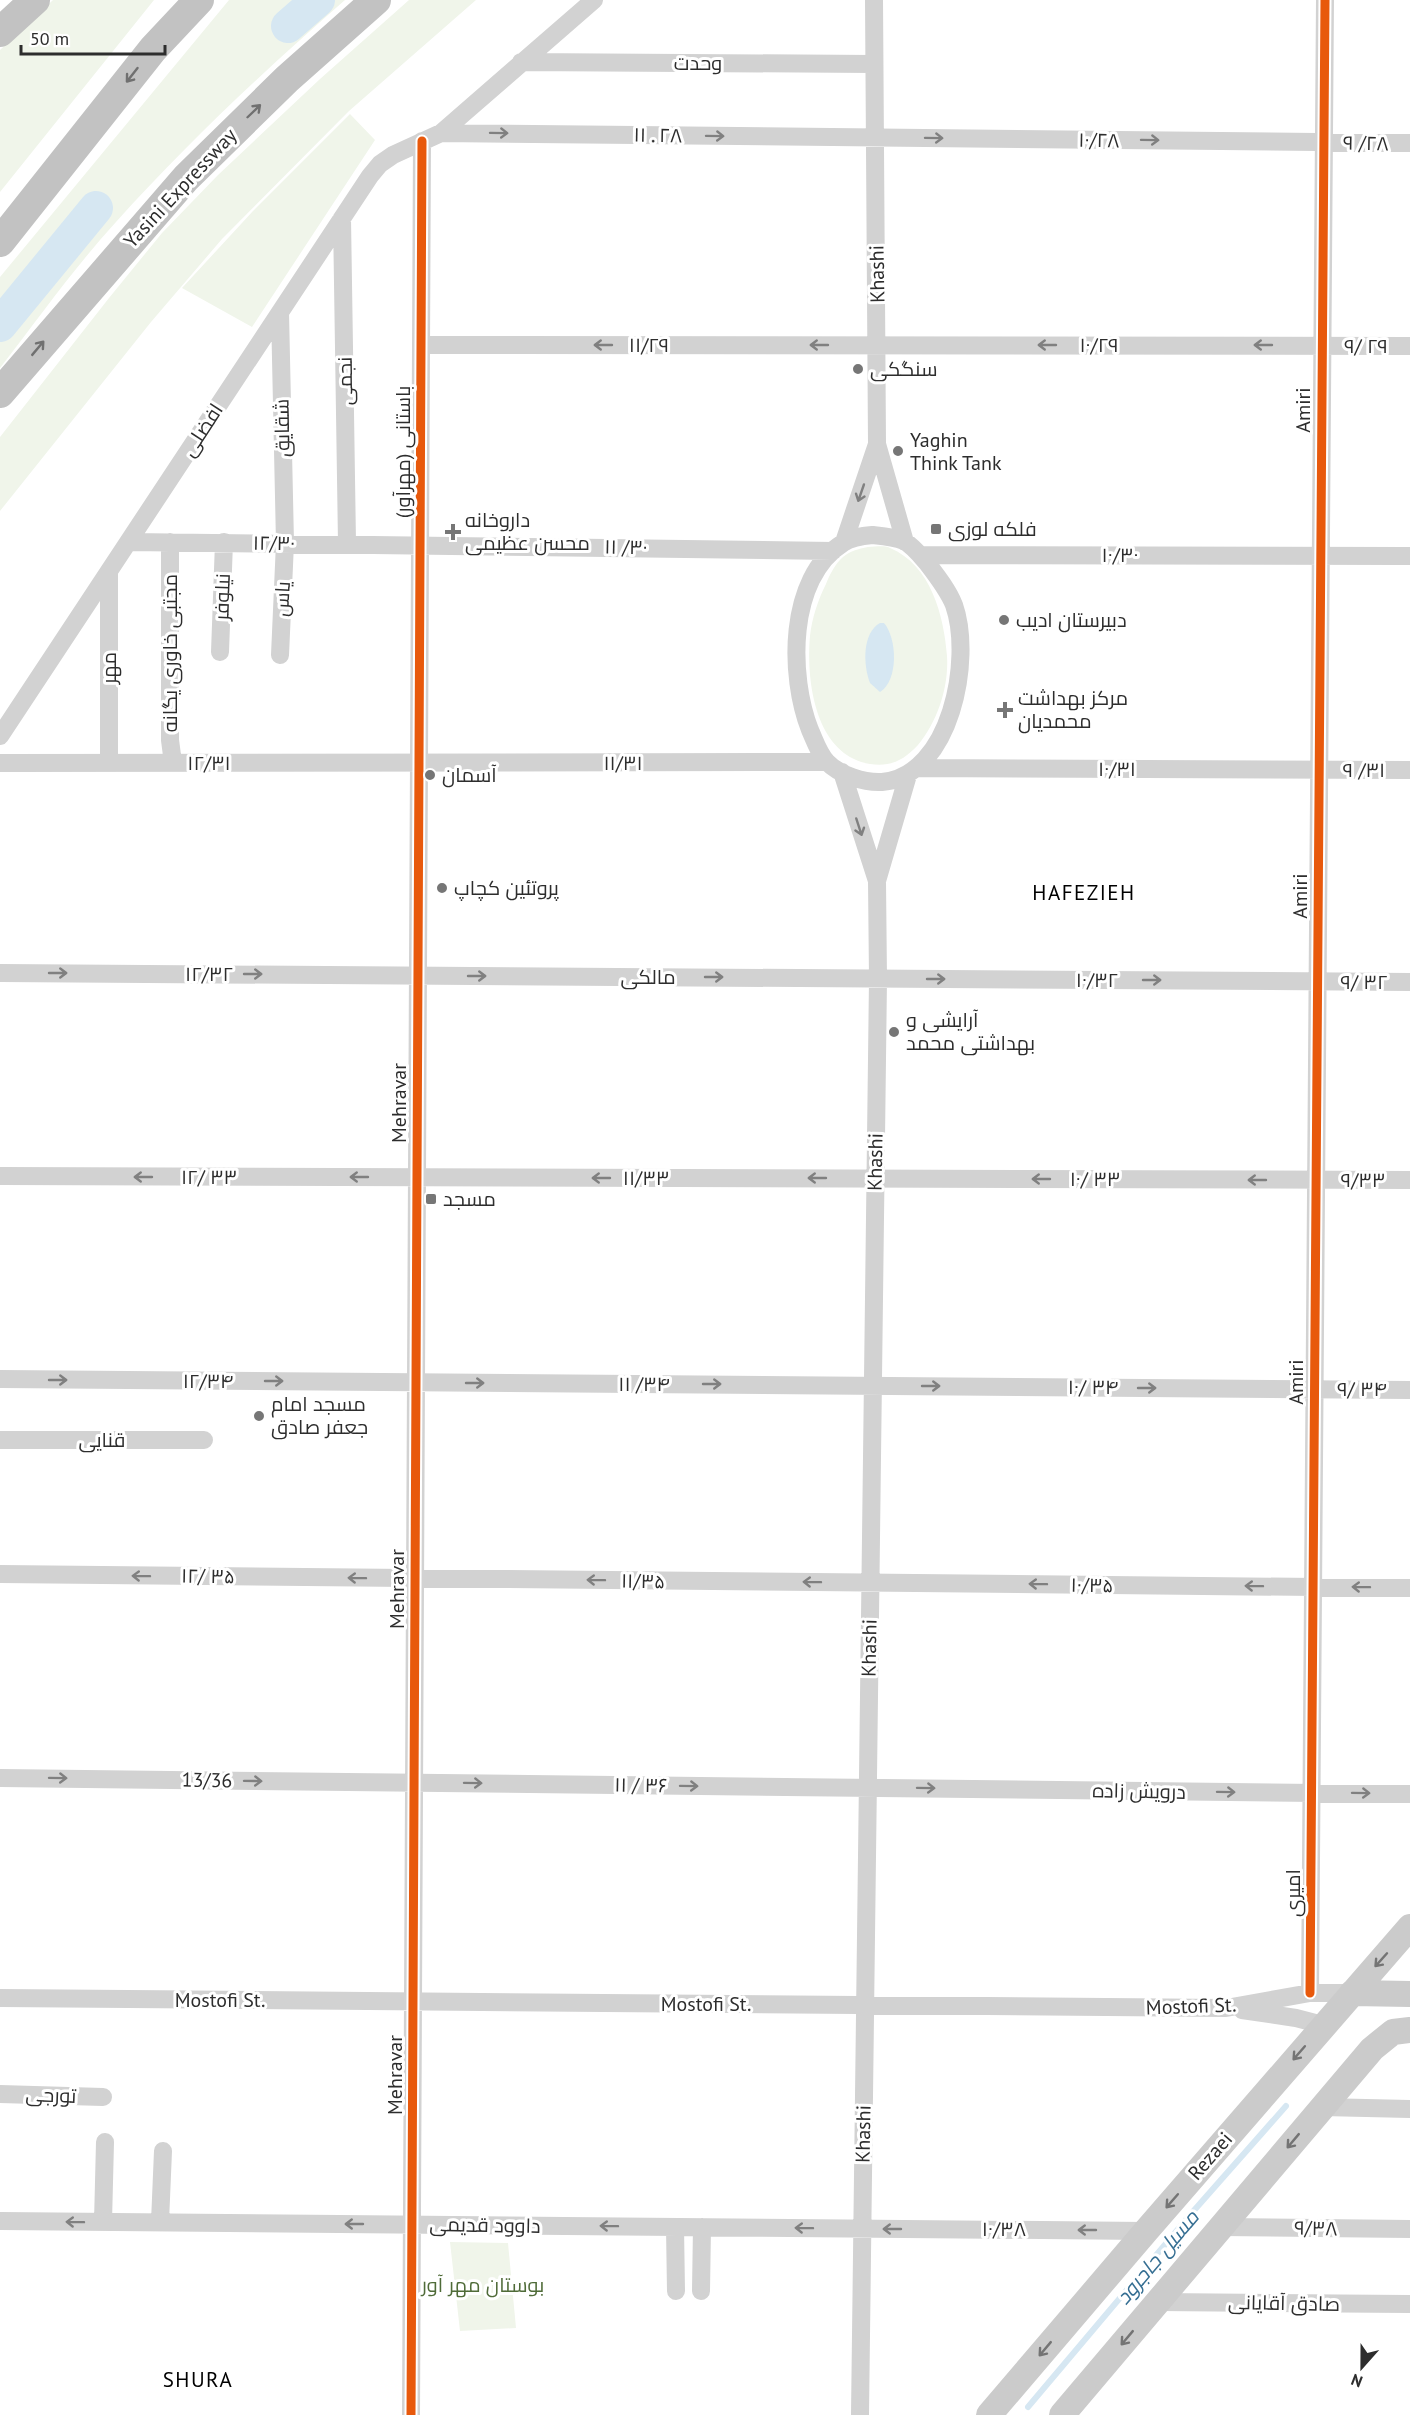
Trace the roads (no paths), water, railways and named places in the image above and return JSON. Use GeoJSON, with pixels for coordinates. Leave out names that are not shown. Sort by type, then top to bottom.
{"type":"FeatureCollection","features":[{"type":"Feature","properties":{"kind":"highway"},"geometry":{"type":"LineString","coordinates":[[0,32],[35,0]]}},
{"type":"Feature","properties":{"kind":"highway"},"geometry":{"type":"LineString","coordinates":[[153,50],[178,0]]}},
{"type":"Feature","properties":{"kind":"highway"},"geometry":{"type":"LineString","coordinates":[[0,242],[153,50],[199,0]]}},
{"type":"Feature","properties":{"kind":"highway","name":"Yasini Expressway"},"geometry":{"type":"LineString","coordinates":[[0,393],[186,178],[287,79],[376,0]]}},
{"type":"Feature","properties":{"kind":"main road","name":"Rezaei"},"geometry":{"type":"LineString","coordinates":[[989,2415],[1323,2025],[1410,1927]]}},
{"type":"Feature","properties":{"kind":"main road","name":"Mostofi St."},"geometry":{"type":"LineString","coordinates":[[1352,1993],[1410,1994]]}},
{"type":"Feature","properties":{"kind":"main road"},"geometry":{"type":"LineString","coordinates":[[1062,2415],[1372,2049],[1394,2032],[1410,2031]]}},
{"type":"Feature","properties":{"kind":"street"},"geometry":{"type":"LineString","coordinates":[[441,133],[594,0]]}},
{"type":"Feature","properties":{"kind":"street","name":"Khashi"},"geometry":{"type":"LineString","coordinates":[[839,546],[877,444],[874,0]]}},
{"type":"Feature","properties":{"kind":"street","name":"Amiri"},"geometry":{"type":"LineString","coordinates":[[1311,1793],[1325,0]]}},
{"type":"Feature","properties":{"kind":"street","name":"وحدت"},"geometry":{"type":"LineString","coordinates":[[521,62],[874,64]]}},
{"type":"Feature","properties":{"kind":"street","name":"۱۱ . ۲۸"},"geometry":{"type":"LineString","coordinates":[[441,133],[875,137]]}},
{"type":"Feature","properties":{"kind":"street","name":"افضلی"},"geometry":{"type":"LineString","coordinates":[[0,736],[380,164],[393,155],[441,133]]}},
{"type":"Feature","properties":{"kind":"street","name":"۱۰/۲۸"},"geometry":{"type":"LineString","coordinates":[[875,137],[1323,142]]}},
{"type":"Feature","properties":{"kind":"street","name":"باستانی (مهرآور)"},"geometry":{"type":"LineString","coordinates":[[419,763],[422,141]]}},
{"type":"Feature","properties":{"kind":"street","name":"۹ /۲۸"},"geometry":{"type":"LineString","coordinates":[[1323,142],[1410,143]]}},
{"type":"Feature","properties":{"kind":"street","name":"نجمی"},"geometry":{"type":"LineString","coordinates":[[342,218],[347,543]]}},
{"type":"Feature","properties":{"kind":"street","name":"شقایق"},"geometry":{"type":"LineString","coordinates":[[280,312],[285,543]]}},
{"type":"Feature","properties":{"kind":"street","name":"۱۱/۲۹"},"geometry":{"type":"LineString","coordinates":[[421,345],[878,345]]}},
{"type":"Feature","properties":{"kind":"street","name":"۱۰/۲۹"},"geometry":{"type":"LineString","coordinates":[[878,345],[1321,345]]}},
{"type":"Feature","properties":{"kind":"street","name":"۹/ ۲۹"},"geometry":{"type":"LineString","coordinates":[[1321,345],[1410,346]]}},
{"type":"Feature","properties":{"kind":"street"},"geometry":{"type":"LineString","coordinates":[[877,444],[905,542]]}},
{"type":"Feature","properties":{"kind":"street"},"geometry":{"type":"LineString","coordinates":[[873,535],[905,542],[936,574],[953,604],[960,643],[960,671],[955,705],[945,727],[912,771],[880,782],[858,778],[835,767],[816,744],[802,710],[798,693],[795,651],[797,627],[810,585],[819,567],[839,546],[873,535]]}},
{"type":"Feature","properties":{"kind":"street","name":"۱۲/۳۰"},"geometry":{"type":"LineString","coordinates":[[129,542],[420,544]]}},
{"type":"Feature","properties":{"kind":"street","name":"مجتبی خاوری یگانه"},"geometry":{"type":"LineString","coordinates":[[170,542],[170,740],[173,763]]}},
{"type":"Feature","properties":{"kind":"street","name":"نیلوفر"},"geometry":{"type":"LineString","coordinates":[[220,652],[224,542]]}},
{"type":"Feature","properties":{"kind":"street","name":"یاس"},"geometry":{"type":"LineString","coordinates":[[280,655],[285,543]]}},
{"type":"Feature","properties":{"kind":"street","name":"۱۱ /۳۰"},"geometry":{"type":"LineString","coordinates":[[420,544],[839,546]]}},
{"type":"Feature","properties":{"kind":"street","name":"۱۰/۳۰"},"geometry":{"type":"LineString","coordinates":[[920,555],[1410,556]]}},
{"type":"Feature","properties":{"kind":"street","name":"مهر"},"geometry":{"type":"LineString","coordinates":[[109,572],[109,763]]}},
{"type":"Feature","properties":{"kind":"street","name":"۱۲/۳۱"},"geometry":{"type":"LineString","coordinates":[[0,763],[419,763]]}},
{"type":"Feature","properties":{"kind":"street","name":"۱۱/۳۱"},"geometry":{"type":"LineString","coordinates":[[419,763],[835,767]]}},
{"type":"Feature","properties":{"kind":"street","name":"Mehravar"},"geometry":{"type":"LineString","coordinates":[[411,2415],[419,763]]}},
{"type":"Feature","properties":{"kind":"street","name":"Khashi"},"geometry":{"type":"LineString","coordinates":[[835,767],[877,881]]}},
{"type":"Feature","properties":{"kind":"street","name":"۱۰/۳۱"},"geometry":{"type":"LineString","coordinates":[[912,771],[1318,770]]}},
{"type":"Feature","properties":{"kind":"street","name":"۹ /۳۱"},"geometry":{"type":"LineString","coordinates":[[1318,770],[1410,770]]}},
{"type":"Feature","properties":{"kind":"street","name":"Khashi"},"geometry":{"type":"LineString","coordinates":[[860,2415],[878,979],[877,881],[912,771]]}},
{"type":"Feature","properties":{"kind":"street","name":"۱۲/۳۲"},"geometry":{"type":"LineString","coordinates":[[0,973],[418,975]]}},
{"type":"Feature","properties":{"kind":"street","name":"مالکی"},"geometry":{"type":"LineString","coordinates":[[418,975],[878,979]]}},
{"type":"Feature","properties":{"kind":"street","name":"۱۰/۳۲"},"geometry":{"type":"LineString","coordinates":[[878,979],[1317,982]]}},
{"type":"Feature","properties":{"kind":"street","name":"۹/ ۳۲"},"geometry":{"type":"LineString","coordinates":[[1317,982],[1410,982]]}},
{"type":"Feature","properties":{"kind":"street","name":"۱۲/ ۳۳"},"geometry":{"type":"LineString","coordinates":[[0,1176],[417,1177]]}},
{"type":"Feature","properties":{"kind":"street","name":"۱۱/۳۳"},"geometry":{"type":"LineString","coordinates":[[417,1177],[875,1179]]}},
{"type":"Feature","properties":{"kind":"street","name":"۱۰/ ۳۳"},"geometry":{"type":"LineString","coordinates":[[875,1179],[1316,1180]]}},
{"type":"Feature","properties":{"kind":"street","name":"۹/۳۳"},"geometry":{"type":"LineString","coordinates":[[1316,1180],[1410,1180]]}},
{"type":"Feature","properties":{"kind":"street","name":"۱۲/۳۴"},"geometry":{"type":"LineString","coordinates":[[0,1379],[416,1382]]}},
{"type":"Feature","properties":{"kind":"street","name":"۱۱ /۳۴"},"geometry":{"type":"LineString","coordinates":[[416,1382],[873,1386]]}},
{"type":"Feature","properties":{"kind":"street","name":"۱۰/ ۳۴"},"geometry":{"type":"LineString","coordinates":[[873,1386],[1314,1389]]}},
{"type":"Feature","properties":{"kind":"street","name":"۹/ ۳۴"},"geometry":{"type":"LineString","coordinates":[[1314,1389],[1410,1390]]}},
{"type":"Feature","properties":{"kind":"street","name":"قنایی"},"geometry":{"type":"LineString","coordinates":[[0,1440],[204,1440]]}},
{"type":"Feature","properties":{"kind":"street","name":"۱۲/ ۳۵"},"geometry":{"type":"LineString","coordinates":[[0,1575],[415,1578]]}},
{"type":"Feature","properties":{"kind":"street","name":"۱۱/۳۵"},"geometry":{"type":"LineString","coordinates":[[415,1578],[870,1583]]}},
{"type":"Feature","properties":{"kind":"street","name":"۱۰/۳۵"},"geometry":{"type":"LineString","coordinates":[[870,1583],[1410,1588]]}},
{"type":"Feature","properties":{"kind":"street","name":"13/36"},"geometry":{"type":"LineString","coordinates":[[0,1778],[414,1782]]}},
{"type":"Feature","properties":{"kind":"street","name":"۱۱ / ۳۶"},"geometry":{"type":"LineString","coordinates":[[414,1782],[868,1788]]}},
{"type":"Feature","properties":{"kind":"street","name":"درویش زاده"},"geometry":{"type":"LineString","coordinates":[[868,1788],[1410,1794]]}},
{"type":"Feature","properties":{"kind":"street","name":"امیری"},"geometry":{"type":"LineString","coordinates":[[1310,1993],[1311,1793]]}},
{"type":"Feature","properties":{"kind":"street","name":"Mostofi St."},"geometry":{"type":"LineString","coordinates":[[0,1998],[1226,2008],[1310,1993],[1352,1993]]}},
{"type":"Feature","properties":{"kind":"street"},"geometry":{"type":"LineString","coordinates":[[1226,2008],[1296,2018],[1323,2025]]}},
{"type":"Feature","properties":{"kind":"street","name":"تورجی"},"geometry":{"type":"LineString","coordinates":[[0,2094],[102,2097]]}},
{"type":"Feature","properties":{"kind":"street"},"geometry":{"type":"LineString","coordinates":[[1322,2107],[1410,2109]]}},
{"type":"Feature","properties":{"kind":"street"},"geometry":{"type":"LineString","coordinates":[[103,2222],[105,2142]]}},
{"type":"Feature","properties":{"kind":"street"},"geometry":{"type":"LineString","coordinates":[[160,2222],[164,2151]]}},
{"type":"Feature","properties":{"kind":"street","name":"داوود قدیمی"},"geometry":{"type":"LineString","coordinates":[[0,2221],[862,2228]]}},
{"type":"Feature","properties":{"kind":"street"},"geometry":{"type":"LineString","coordinates":[[675,2227],[676,2291]]}},
{"type":"Feature","properties":{"kind":"street"},"geometry":{"type":"LineString","coordinates":[[701,2291],[702,2227]]}},
{"type":"Feature","properties":{"kind":"street","name":"۹/۳۸"},"geometry":{"type":"LineString","coordinates":[[1221,2227],[1410,2229]]}},
{"type":"Feature","properties":{"kind":"street","name":"۱۰/۳۸"},"geometry":{"type":"LineString","coordinates":[[862,2228],[1146,2231]]}},
{"type":"Feature","properties":{"kind":"street","name":"صادق آقایانی"},"geometry":{"type":"LineString","coordinates":[[1158,2302],[1410,2304]]}},
{"type":"Feature","properties":{"kind":"water"},"geometry":{"type":"Polygon","coordinates":[[[880,623],[884,623],[892,638],[894,659],[890,678],[880,692],[870,683],[865,659],[870,634],[880,623]]]}},
{"type":"Feature","properties":{"kind":"waterway"},"geometry":{"type":"LineString","coordinates":[[288,26],[318,0]]}},
{"type":"Feature","properties":{"kind":"waterway"},"geometry":{"type":"LineString","coordinates":[[0,325],[96,208]]}},
{"type":"Feature","properties":{"kind":"waterway","name":"مسیل جاجرود"},"geometry":{"type":"LineString","coordinates":[[1028,2407],[1190,2215],[1286,2106]]}},
{"type":"Feature","properties":{"kind":"place","name":"سنگکی"},"geometry":{"type":"Point","coordinates":[858,369]}},
{"type":"Feature","properties":{"kind":"place","name":"Yaghin Think Tank"},"geometry":{"type":"Point","coordinates":[898,451]}},
{"type":"Feature","properties":{"kind":"place","name":"فلکه لوزی"},"geometry":{"type":"Point","coordinates":[936,529]}},
{"type":"Feature","properties":{"kind":"place","name":"داروخانه محسن عظیمی"},"geometry":{"type":"Point","coordinates":[453,532]}},
{"type":"Feature","properties":{"kind":"place","name":"دبیرستان ادیب"},"geometry":{"type":"Point","coordinates":[1004,620]}},
{"type":"Feature","properties":{"kind":"place","name":"مرکز بهداشت محمدیان"},"geometry":{"type":"Point","coordinates":[1005,710]}},
{"type":"Feature","properties":{"kind":"place","name":"آسمان"},"geometry":{"type":"Point","coordinates":[430,775]}},
{"type":"Feature","properties":{"kind":"place","name":"پروتئین کچاپ"},"geometry":{"type":"Point","coordinates":[442,888]}},
{"type":"Feature","properties":{"kind":"place","name":"آرایشی و بهداشتی محمد"},"geometry":{"type":"Point","coordinates":[894,1032]}},
{"type":"Feature","properties":{"kind":"place","name":"مسجد"},"geometry":{"type":"Point","coordinates":[431,1199]}},
{"type":"Feature","properties":{"kind":"place","name":"مسجد امام جعفر صادق"},"geometry":{"type":"Point","coordinates":[259,1416]}},
{"type":"Feature","properties":{"kind":"district","name":"HAFEZIEH"},"geometry":{"type":"Point","coordinates":[1084,892]}},
{"type":"Feature","properties":{"kind":"district","name":"SHURA"},"geometry":{"type":"Point","coordinates":[198,2379]}},
{"type":"Feature","properties":{"kind":"park label","name":"بوستان مهر آور"},"geometry":{"type":"Point","coordinates":[483,2285]}}]}
